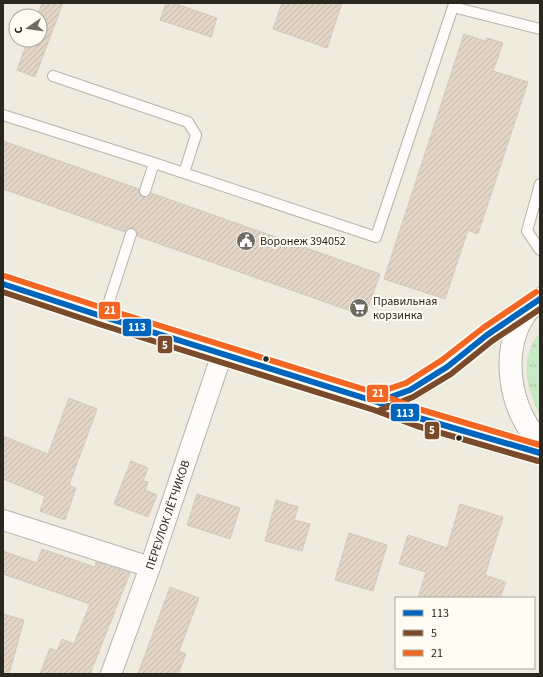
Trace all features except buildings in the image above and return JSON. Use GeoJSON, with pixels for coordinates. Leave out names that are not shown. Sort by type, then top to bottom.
{"type":"FeatureCollection","features":[{"type":"Feature","properties":{"kind":"main road"},"geometry":{"type":"LineString","coordinates":[[3,284],[377,402],[419,418],[540,453]]}},
{"type":"Feature","properties":{"kind":"main road"},"geometry":{"type":"LineString","coordinates":[[377,402],[410,390],[447,367],[487,335],[536,302]]}},
{"type":"Feature","properties":{"kind":"main road"},"geometry":{"type":"LineString","coordinates":[[536,302],[525,313],[519,324],[510,355],[509,370],[518,408],[540,441]]}},
{"type":"Feature","properties":{"kind":"street","name":"ПЕРЕУЛОК ЛЁТЧИКОВ"},"geometry":{"type":"LineString","coordinates":[[111,674],[150,567],[222,354]]}},
{"type":"Feature","properties":{"kind":"street"},"geometry":{"type":"LineString","coordinates":[[3,520],[150,567]]}},
{"type":"Feature","properties":{"kind":"lane"},"geometry":{"type":"LineString","coordinates":[[3,115],[154,163],[376,237],[455,5],[540,29]]}},
{"type":"Feature","properties":{"kind":"lane"},"geometry":{"type":"LineString","coordinates":[[53,76],[188,122],[196,135],[184,173]]}},
{"type":"Feature","properties":{"kind":"lane"},"geometry":{"type":"LineString","coordinates":[[145,191],[154,163]]}},
{"type":"Feature","properties":{"kind":"lane"},"geometry":{"type":"LineString","coordinates":[[540,184],[527,231],[540,250]]}},
{"type":"Feature","properties":{"kind":"lane"},"geometry":{"type":"LineString","coordinates":[[104,317],[130,234]]}},
{"type":"Feature","properties":{"kind":"green space"},"geometry":{"type":"Polygon","coordinates":[[[540,332],[540,416],[531,394],[526,374],[529,353],[540,332]]]}},
{"type":"Feature","properties":{"kind":"transit line","name":"21"},"geometry":{"type":"LineString","coordinates":[[5,276],[379,394],[422,410],[540,445]]}},
{"type":"Feature","properties":{"kind":"transit line","name":"113"},"geometry":{"type":"LineString","coordinates":[[3,284],[377,402],[419,418],[540,453]]}},
{"type":"Feature","properties":{"kind":"transit line","name":"5"},"geometry":{"type":"LineString","coordinates":[[3,292],[102,325],[374,410],[417,426],[538,461]]}},
{"type":"Feature","properties":{"kind":"transit line","name":"21"},"geometry":{"type":"LineString","coordinates":[[374,394],[406,383],[442,360],[483,328],[536,292]]}},
{"type":"Feature","properties":{"kind":"transit line","name":"113"},"geometry":{"type":"LineString","coordinates":[[377,402],[410,390],[447,367],[487,335],[540,299]]}},
{"type":"Feature","properties":{"kind":"transit line","name":"5"},"geometry":{"type":"LineString","coordinates":[[380,410],[413,397],[451,374],[492,341],[540,309]]}},
{"type":"Feature","properties":{"kind":"place","name":"Воронеж 394052"},"geometry":{"type":"Point","coordinates":[246,241]}},
{"type":"Feature","properties":{"kind":"place","name":"Правильная корзинка"},"geometry":{"type":"Point","coordinates":[359,308]}}]}
